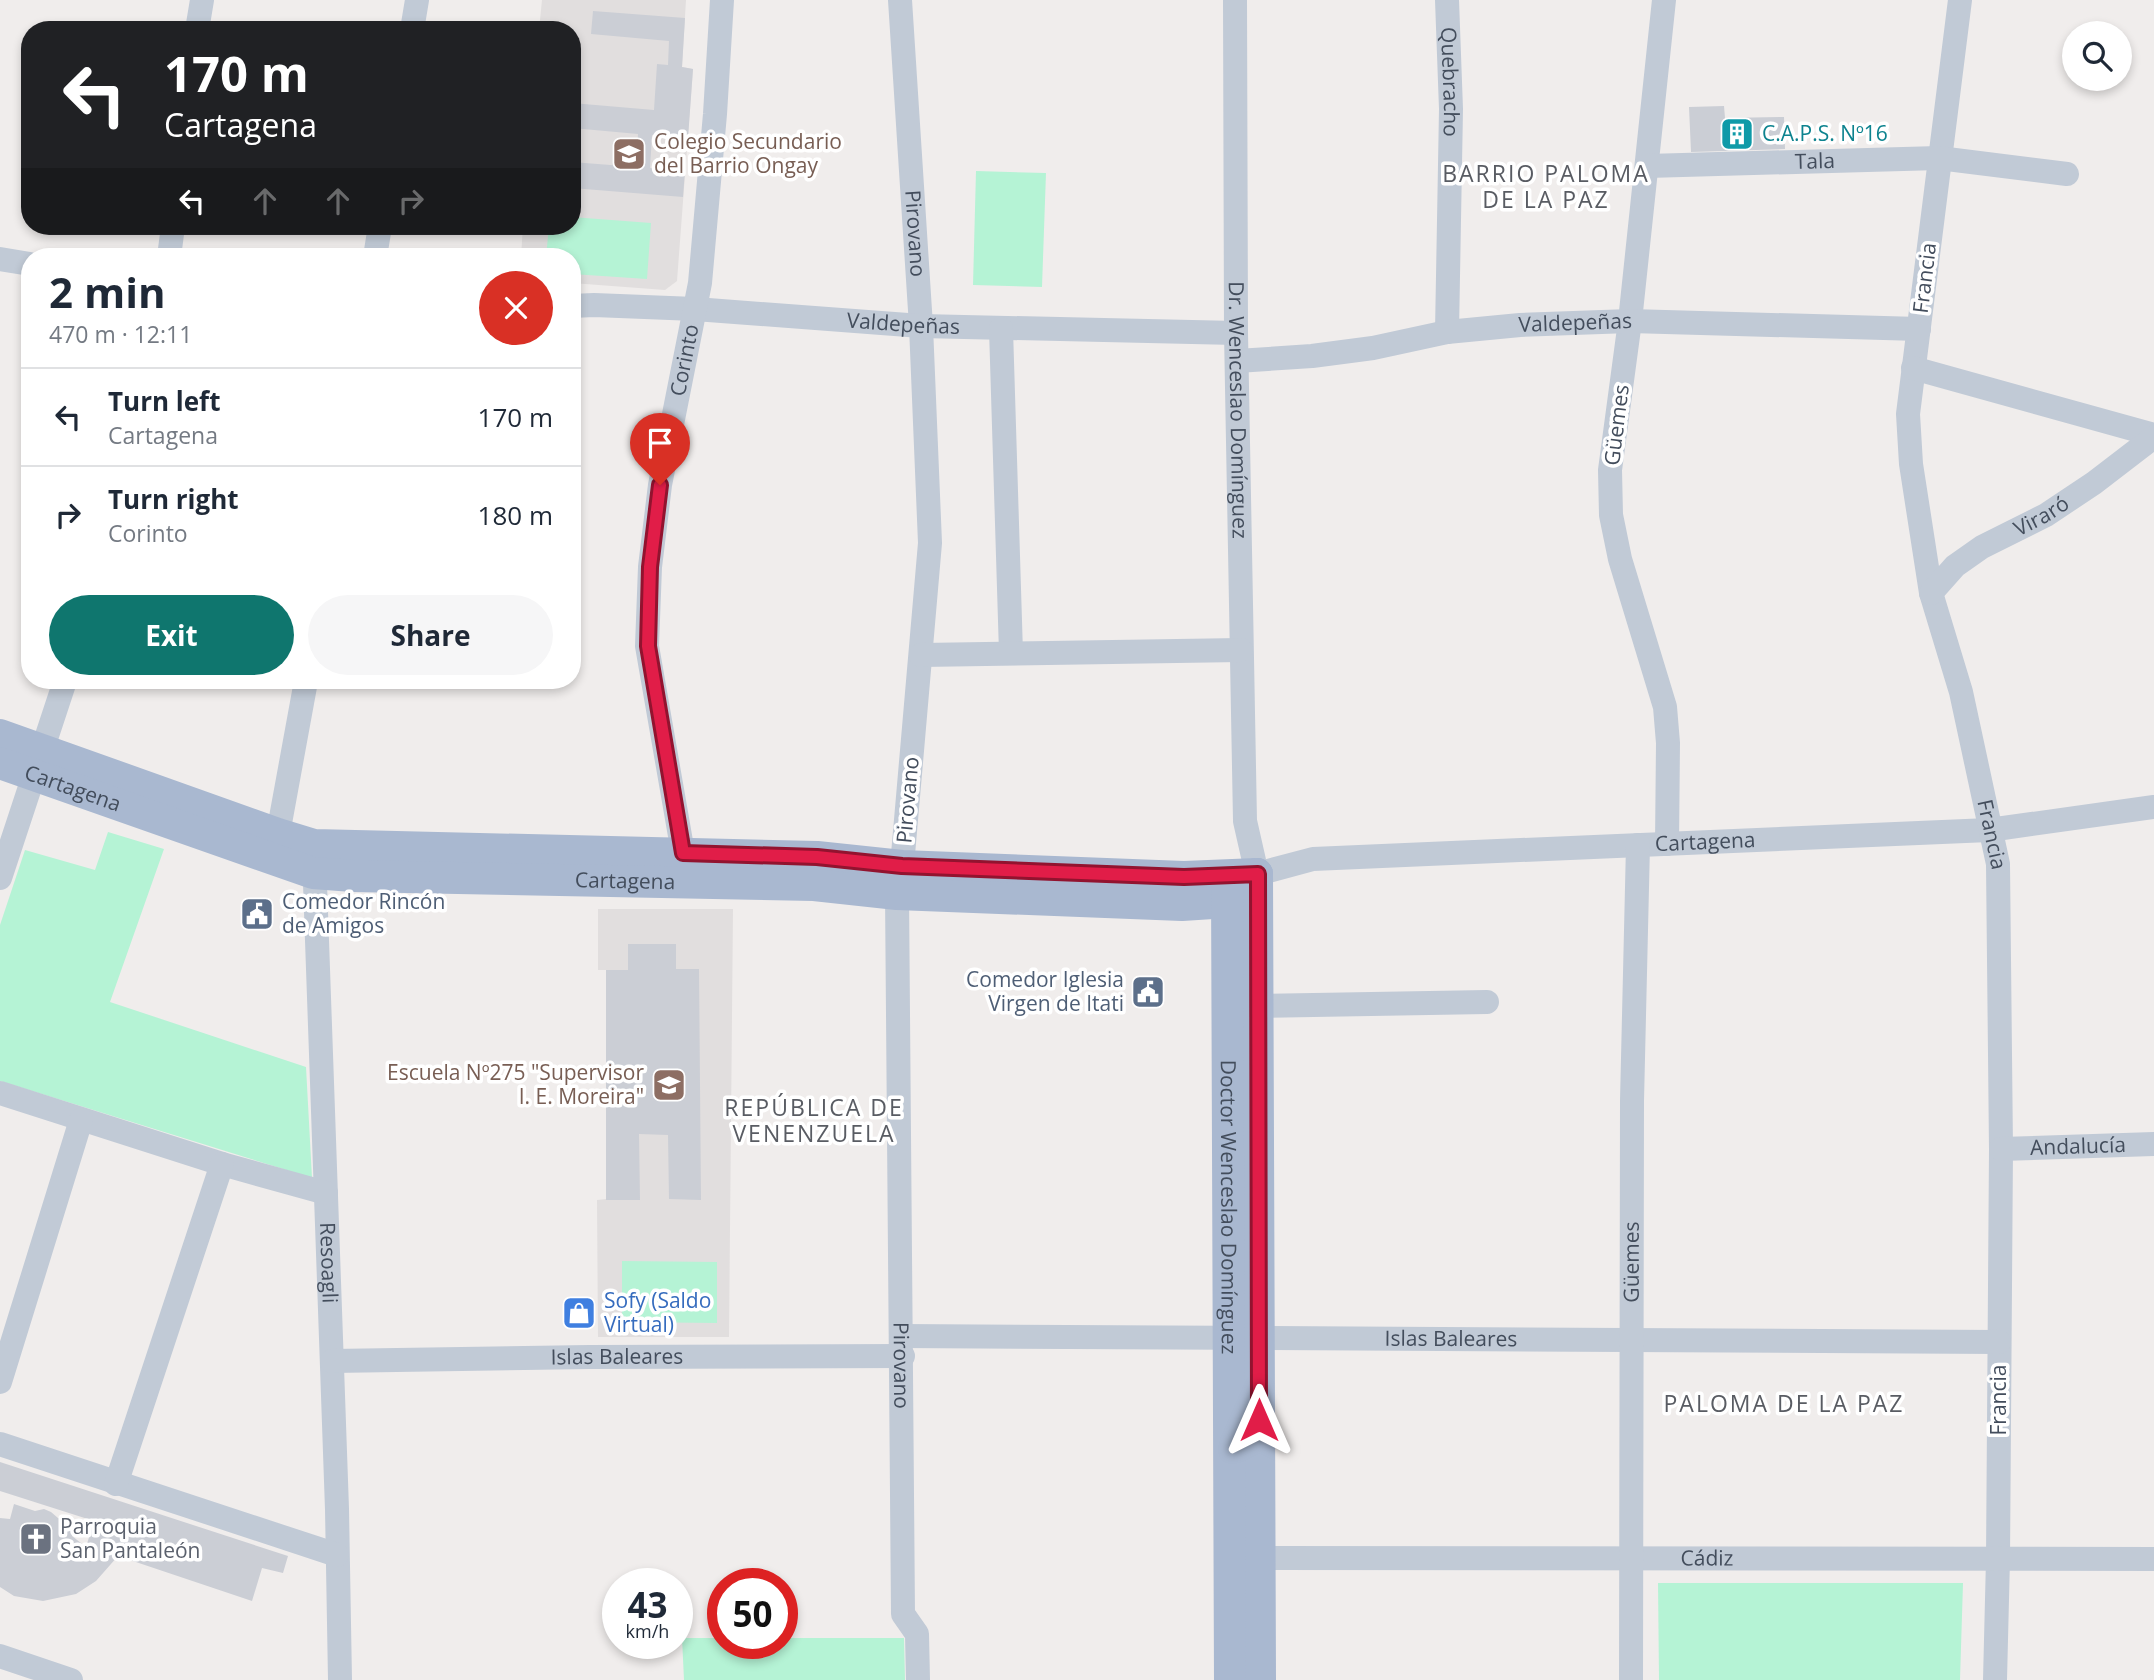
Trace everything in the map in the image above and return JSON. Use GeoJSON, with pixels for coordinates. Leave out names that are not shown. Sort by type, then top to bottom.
{"type":"FeatureCollection","features":[{"type":"Feature","properties":{"kind":"main road","name":"Cartagena"},"geometry":{"type":"LineString","coordinates":[[0,735],[38,761],[313,859],[682,868],[817,857],[900,880],[1184,877],[1237,884]]}},
{"type":"Feature","properties":{"kind":"main road","name":"Cartagena"},"geometry":{"type":"LineString","coordinates":[[0,763],[38,761],[278,834],[313,859]]}},
{"type":"Feature","properties":{"kind":"main road","name":"Doctor Wenceslao Domínguez"},"geometry":{"type":"LineString","coordinates":[[1230,1680],[1258,1006],[1237,884]]}},
{"type":"Feature","properties":{"kind":"main road","name":"Doctor Wenceslao Domínguez"},"geometry":{"type":"LineString","coordinates":[[1237,884],[1244,1338],[1259,1558],[1260,1680]]}},
{"type":"Feature","properties":{"kind":"street"},"geometry":{"type":"LineString","coordinates":[[198,21],[202,0]]}},
{"type":"Feature","properties":{"kind":"street"},"geometry":{"type":"LineString","coordinates":[[414,21],[417,0]]}},
{"type":"Feature","properties":{"kind":"street","name":"Corinto"},"geometry":{"type":"LineString","coordinates":[[682,868],[648,646],[650,567],[660,485],[695,309],[707,212],[722,0]]}},
{"type":"Feature","properties":{"kind":"street","name":"Pirovano"},"geometry":{"type":"LineString","coordinates":[[900,0],[922,326],[930,542],[900,880],[903,1614],[917,1634],[918,1680]]}},
{"type":"Feature","properties":{"kind":"street","name":"Dr. Wenceslao Domínguez"},"geometry":{"type":"LineString","coordinates":[[1235,0],[1236,333],[1245,821],[1237,884]]}},
{"type":"Feature","properties":{"kind":"street","name":"Quebracho"},"geometry":{"type":"LineString","coordinates":[[1447,0],[1451,109],[1447,332]]}},
{"type":"Feature","properties":{"kind":"street","name":"Güemes"},"geometry":{"type":"LineString","coordinates":[[1664,0],[1630,321],[1610,470],[1611,515],[1620,559],[1665,707],[1668,743],[1667,844]]}},
{"type":"Feature","properties":{"kind":"street","name":"Francia"},"geometry":{"type":"LineString","coordinates":[[1960,0],[1908,414],[1911,464],[1931,593],[1961,692],[1998,864],[2001,1149],[1995,1680]]}},
{"type":"Feature","properties":{"kind":"street","name":"Tala"},"geometry":{"type":"LineString","coordinates":[[1647,166],[1939,158],[2067,174]]}},
{"type":"Feature","properties":{"kind":"street"},"geometry":{"type":"LineString","coordinates":[[0,259],[21,262]]}},
{"type":"Feature","properties":{"kind":"street","name":"Valdepeñas"},"geometry":{"type":"LineString","coordinates":[[581,306],[695,309],[922,326],[1236,333]]}},
{"type":"Feature","properties":{"kind":"street","name":"Valdepeñas"},"geometry":{"type":"LineString","coordinates":[[1237,361],[1361,350],[1447,332],[1520,325],[1630,321],[1919,329]]}},
{"type":"Feature","properties":{"kind":"street"},"geometry":{"type":"LineString","coordinates":[[1000,329],[1011,653]]}},
{"type":"Feature","properties":{"kind":"street"},"geometry":{"type":"LineString","coordinates":[[1913,368],[2154,436]]}},
{"type":"Feature","properties":{"kind":"street","name":"Viraró"},"geometry":{"type":"LineString","coordinates":[[1931,593],[1955,566],[1982,547],[2046,515],[2094,483],[2154,436]]}},
{"type":"Feature","properties":{"kind":"street"},"geometry":{"type":"LineString","coordinates":[[921,654],[1241,650]]}},
{"type":"Feature","properties":{"kind":"street"},"geometry":{"type":"LineString","coordinates":[[0,878],[62,689]]}},
{"type":"Feature","properties":{"kind":"street"},"geometry":{"type":"LineString","coordinates":[[278,834],[305,689]]}},
{"type":"Feature","properties":{"kind":"street","name":"Cartagena"},"geometry":{"type":"LineString","coordinates":[[1237,884],[1313,859],[1989,830],[2154,807]]}},
{"type":"Feature","properties":{"kind":"street","name":"Güemes"},"geometry":{"type":"LineString","coordinates":[[1631,1680],[1632,1088],[1638,845]]}},
{"type":"Feature","properties":{"kind":"street","name":"Resoagli"},"geometry":{"type":"LineString","coordinates":[[313,859],[332,1361],[340,1680]]}},
{"type":"Feature","properties":{"kind":"street"},"geometry":{"type":"LineString","coordinates":[[1258,1006],[1486,1002]]}},
{"type":"Feature","properties":{"kind":"street"},"geometry":{"type":"LineString","coordinates":[[0,1093],[222,1164],[326,1193]]}},
{"type":"Feature","properties":{"kind":"street"},"geometry":{"type":"LineString","coordinates":[[0,1382],[81,1120]]}},
{"type":"Feature","properties":{"kind":"street","name":"Andalucía"},"geometry":{"type":"LineString","coordinates":[[2001,1149],[2154,1144]]}},
{"type":"Feature","properties":{"kind":"street"},"geometry":{"type":"LineString","coordinates":[[116,1484],[222,1164]]}},
{"type":"Feature","properties":{"kind":"street","name":"Islas Baleares"},"geometry":{"type":"LineString","coordinates":[[332,1361],[602,1357],[902,1346],[1244,1338],[1999,1342]]}},
{"type":"Feature","properties":{"kind":"street"},"geometry":{"type":"LineString","coordinates":[[0,1444],[337,1555]]}},
{"type":"Feature","properties":{"kind":"street","name":"Cádiz"},"geometry":{"type":"LineString","coordinates":[[1259,1558],[2154,1559]]}},
{"type":"Feature","properties":{"kind":"street"},"geometry":{"type":"LineString","coordinates":[[0,1657],[71,1680]]}},
{"type":"Feature","properties":{"kind":"shaded area","name":"Colegio Secundario del Barrio Ongay"},"geometry":{"type":"Polygon","coordinates":[[[542,0],[686,0],[682,67],[693,69],[677,281],[665,290],[581,284],[581,248],[522,248],[522,235],[581,235],[581,21],[540,21],[542,0]]]}},
{"type":"Feature","properties":{"kind":"shaded area","name":"Escuela Nº275 \"Supervisor I. E. Moreira\""},"geometry":{"type":"Polygon","coordinates":[[[598,909],[733,909],[729,1337],[598,1337],[597,1200],[606,1199],[606,970],[598,970],[598,909]]]}},
{"type":"Feature","properties":{"kind":"green space"},"geometry":{"type":"Polygon","coordinates":[[[976,171],[1046,173],[1042,287],[973,285],[976,171]]]}},
{"type":"Feature","properties":{"kind":"green space"},"geometry":{"type":"Polygon","coordinates":[[[581,218],[651,223],[647,279],[581,275],[581,248],[547,248],[548,235],[581,235],[581,218]]]}},
{"type":"Feature","properties":{"kind":"green space"},"geometry":{"type":"Polygon","coordinates":[[[108,832],[164,849],[110,1002],[306,1067],[312,1178],[0,1081],[0,925],[25,850],[95,870],[108,832]]]}},
{"type":"Feature","properties":{"kind":"green space"},"geometry":{"type":"Polygon","coordinates":[[[622,1261],[717,1262],[717,1323],[622,1322],[622,1261]]]}},
{"type":"Feature","properties":{"kind":"green space"},"geometry":{"type":"Polygon","coordinates":[[[1658,1583],[1963,1583],[1960,1680],[1659,1680],[1658,1583]]]}},
{"type":"Feature","properties":{"kind":"green space"},"geometry":{"type":"Polygon","coordinates":[[[693,1638],[707,1638],[707,1659],[798,1659],[798,1638],[904,1638],[905,1680],[684,1680],[683,1659],[693,1659],[693,1638]]]}},
{"type":"Feature","properties":{"kind":"building","name":"Colegio Secundario del Barrio Ongay"},"geometry":{"type":"Polygon","coordinates":[[[593,11],[685,18],[682,67],[693,69],[688,138],[652,135],[650,168],[685,170],[683,197],[581,189],[581,163],[636,167],[638,134],[581,129],[581,104],[654,110],[657,64],[668,65],[669,41],[591,34],[593,11]]]}},
{"type":"Feature","properties":{"kind":"building","name":"C.A.P.S. Nº16"},"geometry":{"type":"Polygon","coordinates":[[[1724,106],[1725,118],[1784,117],[1785,149],[1691,152],[1689,107],[1724,106]]]}},
{"type":"Feature","properties":{"kind":"building"},"geometry":{"type":"Polygon","coordinates":[[[628,944],[676,944],[676,969],[699,969],[701,1200],[669,1199],[668,1135],[639,1134],[640,1200],[606,1200],[606,970],[628,970],[628,944]]]}},
{"type":"Feature","properties":{"kind":"building","name":"Parroquia San Pantaleón"},"geometry":{"type":"Polygon","coordinates":[[[0,1462],[288,1556],[283,1573],[262,1568],[252,1601],[118,1556],[96,1581],[76,1594],[43,1601],[14,1596],[0,1587],[0,1518],[10,1519],[14,1504],[35,1511],[44,1509],[77,1525],[72,1536],[86,1547],[94,1521],[0,1491],[0,1462]]]}},
{"type":"Feature","properties":{"kind":"place","name":"C.A.P.S. Nº16"},"geometry":{"type":"Point","coordinates":[1737,134]}},
{"type":"Feature","properties":{"kind":"place","name":"Colegio Secundario del Barrio Ongay"},"geometry":{"type":"Point","coordinates":[629,154]}},
{"type":"Feature","properties":{"kind":"place","name":"Comedor Rincón de Amigos"},"geometry":{"type":"Point","coordinates":[257,914]}},
{"type":"Feature","properties":{"kind":"place","name":"Comedor Iglesia Virgen de Itati"},"geometry":{"type":"Point","coordinates":[1148,992]}},
{"type":"Feature","properties":{"kind":"place","name":"Escuela Nº275 \"Supervisor I. E. Moreira\""},"geometry":{"type":"Point","coordinates":[669,1085]}},
{"type":"Feature","properties":{"kind":"place","name":"Sofy (Saldo Virtual)"},"geometry":{"type":"Point","coordinates":[579,1313]}},
{"type":"Feature","properties":{"kind":"place","name":"Parroquia San Pantaleón"},"geometry":{"type":"Point","coordinates":[36,1539]}},
{"type":"Feature","properties":{"kind":"district","name":"BARRIO PALOMA DE LA PAZ"},"geometry":{"type":"Point","coordinates":[1546,187]}},
{"type":"Feature","properties":{"kind":"district","name":"REPÚBLICA DE VENENZUELA"},"geometry":{"type":"Point","coordinates":[814,1121]}},
{"type":"Feature","properties":{"kind":"district","name":"PALOMA DE LA PAZ"},"geometry":{"type":"Point","coordinates":[1784,1404]}},
{"type":"Feature","properties":{"kind":"route"},"geometry":{"type":"LineString","coordinates":[[660,485],[650,567],[648,646],[683,853],[817,857],[902,866],[1184,877],[1258,874],[1259,1420]]}}]}
